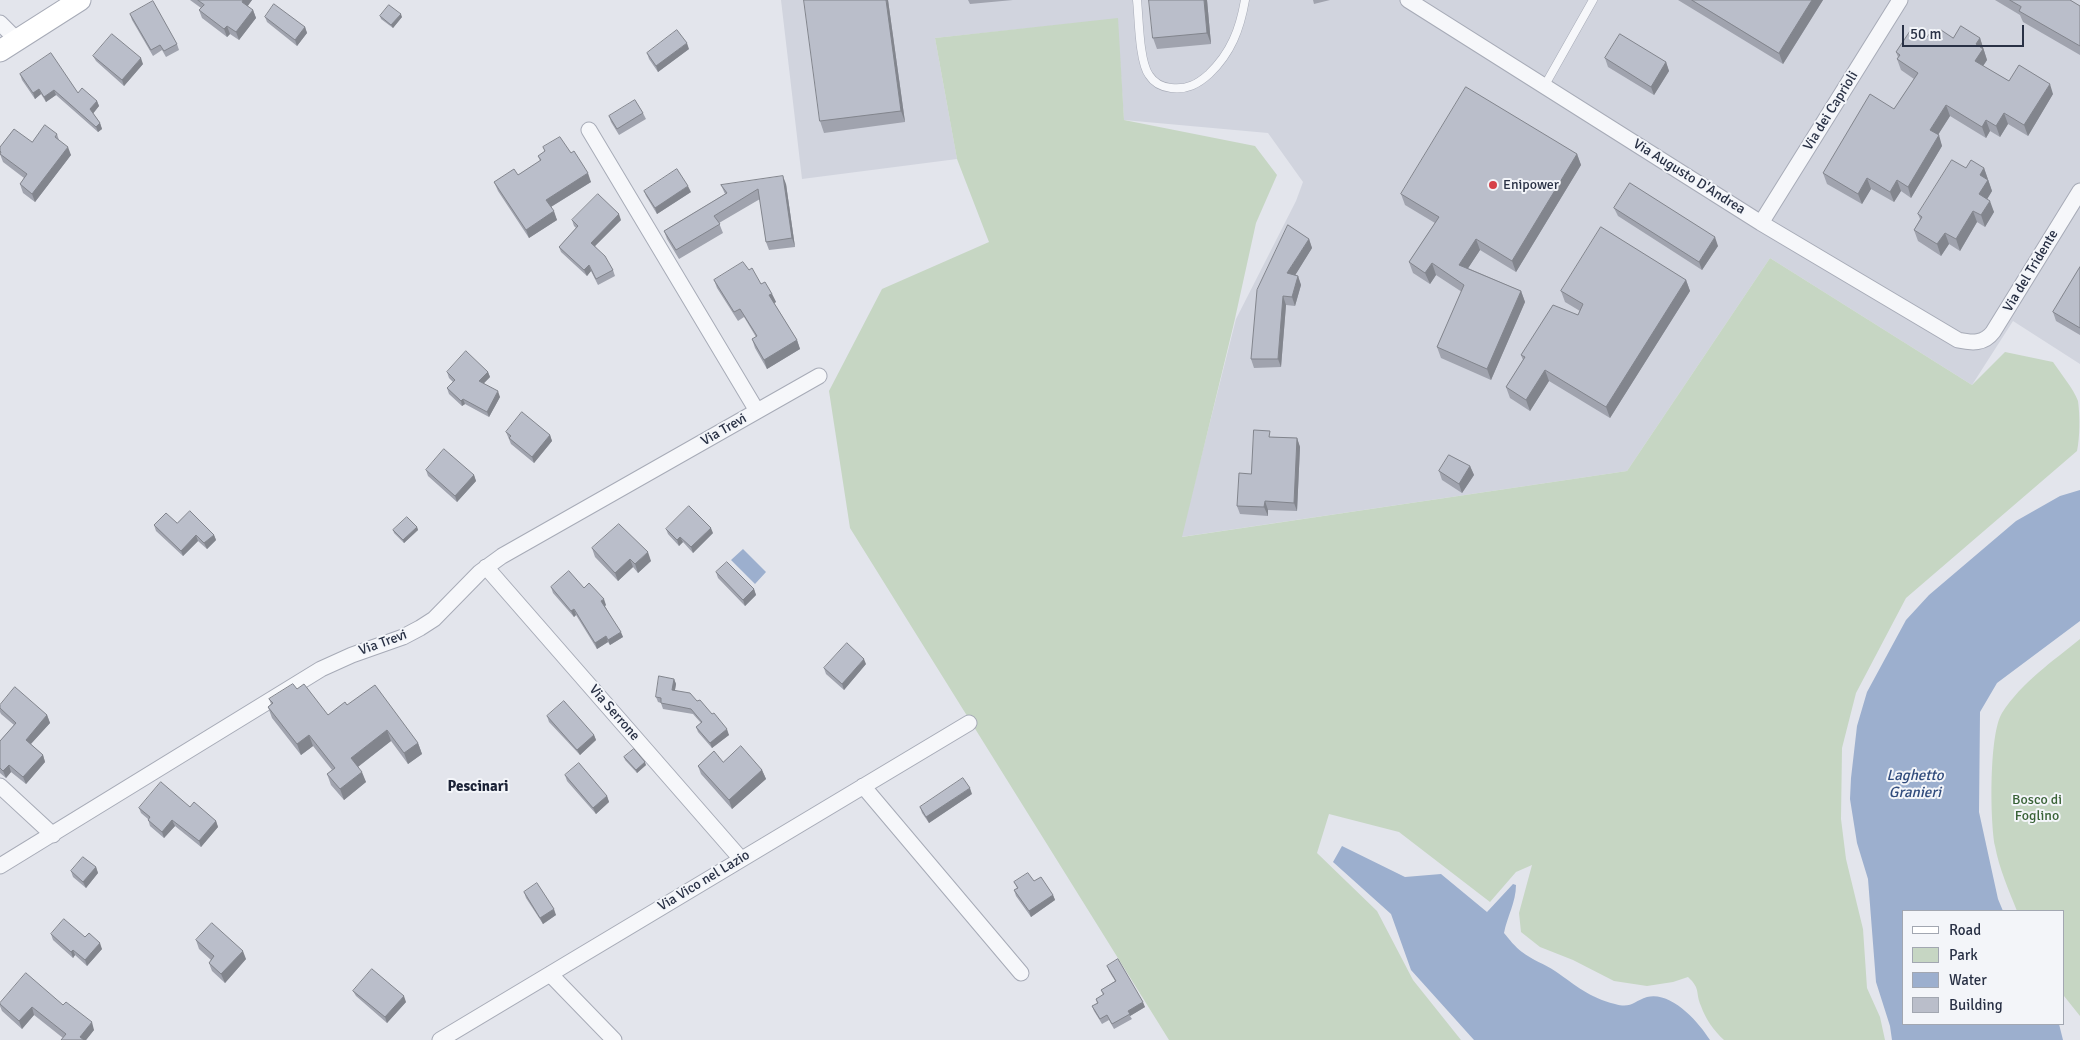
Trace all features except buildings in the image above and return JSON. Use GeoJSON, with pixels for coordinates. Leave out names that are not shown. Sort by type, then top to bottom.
{"type":"FeatureCollection","features":[{"type":"Feature","properties":{"kind":"main road"},"geometry":{"type":"LineString","coordinates":[[8,45],[80,0]]}},
{"type":"Feature","properties":{"kind":"street","name":"Via Augusto D'Andrea"},"geometry":{"type":"LineString","coordinates":[[1408,0],[1761,223],[1949,336],[1958,340],[1975,342]]}},
{"type":"Feature","properties":{"kind":"street","name":"Via dei Caprioli"},"geometry":{"type":"LineString","coordinates":[[1761,223],[1900,0]]}},
{"type":"Feature","properties":{"kind":"street"},"geometry":{"type":"LineString","coordinates":[[0,23],[8,45]]}},
{"type":"Feature","properties":{"kind":"street","name":"Via Trevi"},"geometry":{"type":"LineString","coordinates":[[589,130],[757,411]]}},
{"type":"Feature","properties":{"kind":"street","name":"Via del Tridente"},"geometry":{"type":"LineString","coordinates":[[1975,342],[1986,340],[1993,332],[2080,191]]}},
{"type":"Feature","properties":{"kind":"street","name":"Via Trevi"},"geometry":{"type":"LineString","coordinates":[[0,866],[321,669],[352,655],[403,637],[420,628],[434,618],[486,567],[509,552],[819,376]]}},
{"type":"Feature","properties":{"kind":"street","name":"Via Serrone"},"geometry":{"type":"LineString","coordinates":[[486,567],[741,859]]}},
{"type":"Feature","properties":{"kind":"street","name":"Via Vico nel Lazio"},"geometry":{"type":"LineString","coordinates":[[440,1040],[969,723]]}},
{"type":"Feature","properties":{"kind":"street"},"geometry":{"type":"LineString","coordinates":[[0,786],[53,835]]}},
{"type":"Feature","properties":{"kind":"street"},"geometry":{"type":"LineString","coordinates":[[863,786],[1021,973]]}},
{"type":"Feature","properties":{"kind":"street"},"geometry":{"type":"LineString","coordinates":[[550,974],[614,1040]]}},
{"type":"Feature","properties":{"kind":"lane"},"geometry":{"type":"LineString","coordinates":[[1136,0],[1143,58],[1148,75],[1162,86],[1180,89],[1191,86],[1203,79],[1226,55],[1240,27],[1245,0]]}},
{"type":"Feature","properties":{"kind":"lane"},"geometry":{"type":"LineString","coordinates":[[1545,85],[1593,0]]}},
{"type":"Feature","properties":{"kind":"shaded area"},"geometry":{"type":"Polygon","coordinates":[[[781,0],[2080,0],[2080,364],[2013,321],[1972,385],[1770,258],[1627,471],[1181,537],[1236,319],[1296,201],[1303,182],[1268,133],[1124,120],[1117,19],[935,38],[957,159],[802,179],[781,0]]]}},
{"type":"Feature","properties":{"kind":"green space"},"geometry":{"type":"Polygon","coordinates":[[[1118,18],[1124,120],[1255,146],[1277,175],[1256,223],[1234,323],[1182,537],[1627,471],[1770,258],[1972,385],[2005,352],[2053,362],[2078,401],[2079,439],[2077,451],[1906,598],[1856,693],[1842,748],[1841,819],[1846,859],[1863,929],[1867,988],[1880,1017],[1885,1040],[1724,1040],[1707,1020],[1696,988],[1688,977],[1673,982],[1647,986],[1614,981],[1573,960],[1540,947],[1521,932],[1519,913],[1532,865],[1516,872],[1490,902],[1399,832],[1329,814],[1317,853],[1377,911],[1413,980],[1461,1040],[1169,1040],[850,528],[829,391],[882,289],[989,242],[957,159],[935,38],[1118,18]]]}},
{"type":"Feature","properties":{"kind":"green space","name":"Bosco di Foglino"},"geometry":{"type":"Polygon","coordinates":[[[2080,639],[2080,1016],[2065,997],[2065,910],[2017,910],[1997,854],[1993,834],[1992,778],[1998,724],[2002,713],[2010,702],[2048,664],[2080,639]]]}},
{"type":"Feature","properties":{"kind":"water","name":"Laghetto Granieri"},"geometry":{"type":"Polygon","coordinates":[[[2080,490],[2080,621],[1997,683],[1980,712],[1979,812],[1998,899],[2003,910],[1902,910],[1902,1025],[2059,1025],[2063,1040],[1892,1040],[1890,1026],[1876,982],[1868,879],[1857,843],[1850,799],[1857,726],[1867,692],[1906,620],[1929,595],[2016,521],[2060,496],[2080,490]]]}},
{"type":"Feature","properties":{"kind":"water"},"geometry":{"type":"Polygon","coordinates":[[[743,549],[766,572],[755,584],[731,560],[743,549]]]}},
{"type":"Feature","properties":{"kind":"water"},"geometry":{"type":"Polygon","coordinates":[[[1342,846],[1405,877],[1441,874],[1487,912],[1513,884],[1516,885],[1515,897],[1504,933],[1519,950],[1597,998],[1625,1006],[1647,997],[1656,996],[1674,1003],[1691,1016],[1710,1040],[1474,1040],[1411,970],[1391,914],[1333,862],[1342,846]]]}},
{"type":"Feature","properties":{"kind":"place","name":"Enipower"},"geometry":{"type":"Point","coordinates":[1493,185]}},
{"type":"Feature","properties":{"kind":"district","name":"Pescinari"},"geometry":{"type":"Point","coordinates":[478,787]}}]}
